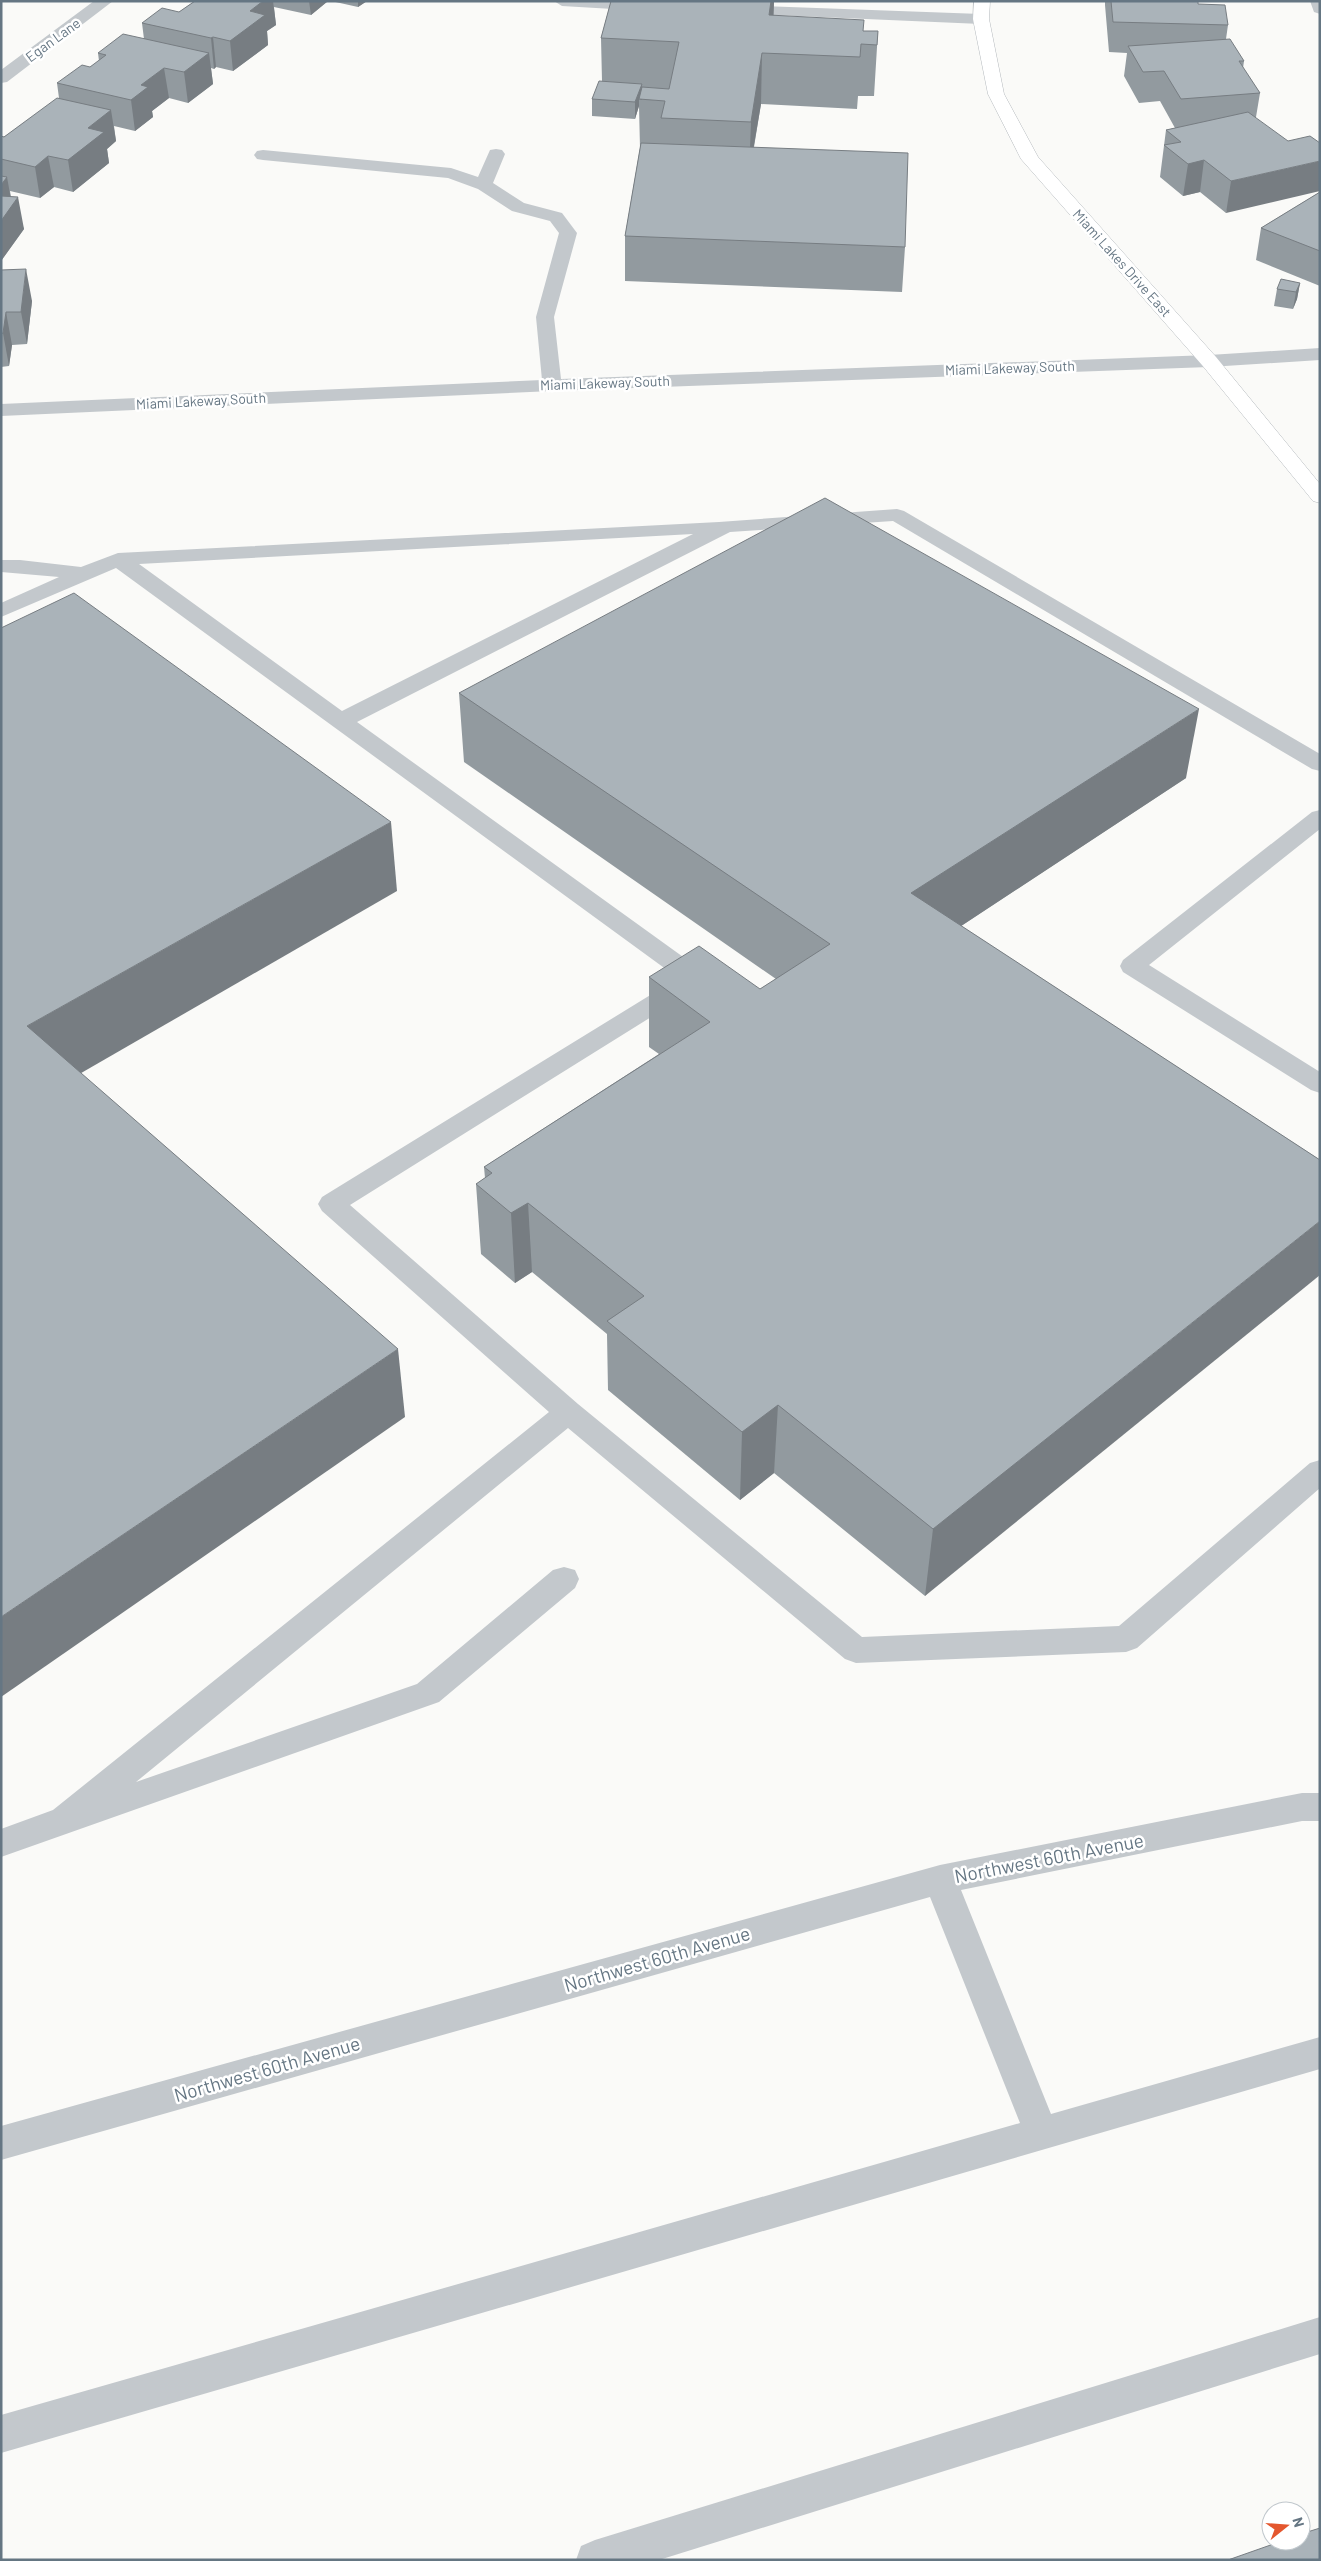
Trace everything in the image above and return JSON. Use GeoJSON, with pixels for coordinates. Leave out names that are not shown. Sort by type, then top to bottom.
{"type":"FeatureCollection","features":[{"type":"Feature","properties":{"kind":"main road","name":"Miami Lakes Drive East"},"geometry":{"type":"LineString","coordinates":[[982,1],[981,19],[996,94],[1030,159],[1209,361],[1320,498]]}},
{"type":"Feature","properties":{"kind":"street","name":"Egan Lane"},"geometry":{"type":"LineString","coordinates":[[1,78],[105,1]]}},
{"type":"Feature","properties":{"kind":"street"},"geometry":{"type":"LineString","coordinates":[[562,1],[659,7]]}},
{"type":"Feature","properties":{"kind":"street"},"geometry":{"type":"LineString","coordinates":[[1318,1],[1320,9]]}},
{"type":"Feature","properties":{"kind":"street"},"geometry":{"type":"LineString","coordinates":[[717,9],[981,19]]}},
{"type":"Feature","properties":{"kind":"street"},"geometry":{"type":"LineString","coordinates":[[484,185],[496,154]]}},
{"type":"Feature","properties":{"kind":"street"},"geometry":{"type":"LineString","coordinates":[[263,156],[451,173],[484,185],[518,207],[556,217],[568,233],[545,316],[552,384]]}},
{"type":"Feature","properties":{"kind":"street","name":"Miami Lakeway South"},"geometry":{"type":"LineString","coordinates":[[1,410],[552,384],[1209,361],[1320,354]]}},
{"type":"Feature","properties":{"kind":"street"},"geometry":{"type":"LineString","coordinates":[[1,611],[118,558],[726,526],[897,515],[1320,764]]}},
{"type":"Feature","properties":{"kind":"street"},"geometry":{"type":"LineString","coordinates":[[341,722],[726,526]]}},
{"type":"Feature","properties":{"kind":"street"},"geometry":{"type":"LineString","coordinates":[[118,558],[695,978],[331,1204],[568,1412],[856,1650],[1126,1639],[1320,1471]]}},
{"type":"Feature","properties":{"kind":"street"},"geometry":{"type":"LineString","coordinates":[[1,566],[20,566],[83,574]]}},
{"type":"Feature","properties":{"kind":"street"},"geometry":{"type":"LineString","coordinates":[[1320,817],[1132,966],[1320,1084]]}},
{"type":"Feature","properties":{"kind":"street"},"geometry":{"type":"LineString","coordinates":[[64,1821],[568,1412]]}},
{"type":"Feature","properties":{"kind":"street"},"geometry":{"type":"LineString","coordinates":[[1,1843],[428,1693],[564,1579]]}},
{"type":"Feature","properties":{"kind":"street","name":"Northwest 60th Avenue"},"geometry":{"type":"LineString","coordinates":[[1,2143],[940,1880],[1302,1807],[1320,1807]]}},
{"type":"Feature","properties":{"kind":"street"},"geometry":{"type":"LineString","coordinates":[[940,1880],[1042,2134]]}},
{"type":"Feature","properties":{"kind":"street"},"geometry":{"type":"LineString","coordinates":[[1,2434],[1320,2053]]}},
{"type":"Feature","properties":{"kind":"street"},"geometry":{"type":"LineString","coordinates":[[595,2560],[1320,2335]]}},
{"type":"Feature","properties":{"kind":"building"},"geometry":{"type":"Polygon","coordinates":[[[195,1],[263,1],[250,11],[265,15],[230,41],[142,23],[162,8],[179,12],[195,1]]]}},
{"type":"Feature","properties":{"kind":"building"},"geometry":{"type":"Polygon","coordinates":[[[611,1],[771,1],[769,15],[864,20],[863,31],[878,31],[877,45],[861,44],[860,57],[762,53],[751,122],[661,118],[665,101],[639,99],[642,87],[669,89],[679,42],[601,38],[611,1]]]}},
{"type":"Feature","properties":{"kind":"building"},"geometry":{"type":"Polygon","coordinates":[[[1111,1],[1198,1],[1198,4],[1225,5],[1228,25],[1113,22],[1111,1]]]}},
{"type":"Feature","properties":{"kind":"building"},"geometry":{"type":"Polygon","coordinates":[[[123,34],[209,53],[184,72],[164,68],[141,85],[148,87],[131,100],[57,83],[82,65],[90,67],[106,55],[98,53],[123,34]]]}},
{"type":"Feature","properties":{"kind":"building"},"geometry":{"type":"Polygon","coordinates":[[[1230,39],[1244,61],[1239,61],[1260,93],[1181,99],[1164,71],[1143,72],[1128,46],[1230,39]]]}},
{"type":"Feature","properties":{"kind":"building"},"geometry":{"type":"Polygon","coordinates":[[[599,81],[642,84],[635,102],[592,99],[599,81]]]}},
{"type":"Feature","properties":{"kind":"building"},"geometry":{"type":"Polygon","coordinates":[[[57,98],[111,110],[88,128],[104,132],[68,160],[48,156],[35,167],[1,159],[1,136],[4,137],[57,98]]]}},
{"type":"Feature","properties":{"kind":"building"},"geometry":{"type":"Polygon","coordinates":[[[1248,112],[1288,141],[1310,136],[1320,143],[1320,161],[1231,181],[1204,160],[1188,164],[1164,145],[1181,142],[1166,130],[1248,112]]]}},
{"type":"Feature","properties":{"kind":"building"},"geometry":{"type":"Polygon","coordinates":[[[641,143],[908,153],[905,247],[625,236],[641,143]]]}},
{"type":"Feature","properties":{"kind":"building"},"geometry":{"type":"Polygon","coordinates":[[[1,176],[7,177],[1,185],[1,176]]]}},
{"type":"Feature","properties":{"kind":"building"},"geometry":{"type":"Polygon","coordinates":[[[1320,192],[1320,251],[1261,228],[1320,192]]]}},
{"type":"Feature","properties":{"kind":"building"},"geometry":{"type":"Polygon","coordinates":[[[1,196],[18,197],[1,221],[1,196]]]}},
{"type":"Feature","properties":{"kind":"building"},"geometry":{"type":"Polygon","coordinates":[[[26,269],[21,312],[6,312],[3,333],[1,334],[1,270],[26,269]]]}},
{"type":"Feature","properties":{"kind":"building"},"geometry":{"type":"Polygon","coordinates":[[[1281,279],[1300,283],[1296,292],[1277,289],[1281,279]]]}},
{"type":"Feature","properties":{"kind":"building"},"geometry":{"type":"Polygon","coordinates":[[[825,498],[1199,709],[911,893],[1320,1160],[1320,1221],[933,1529],[778,1405],[742,1432],[607,1321],[644,1296],[528,1203],[511,1213],[476,1184],[492,1173],[484,1167],[710,1022],[649,977],[699,946],[760,989],[830,944],[459,693],[825,498]]]}},
{"type":"Feature","properties":{"kind":"building"},"geometry":{"type":"Polygon","coordinates":[[[74,593],[391,822],[27,1026],[398,1349],[1,1617],[1,628],[74,593]]]}},
{"type":"Feature","properties":{"kind":"building"},"geometry":{"type":"Polygon","coordinates":[[[1320,2528],[1320,2560],[1228,2560],[1261,2548],[1261,2551],[1311,2551],[1311,2531],[1320,2528]]]}}]}
